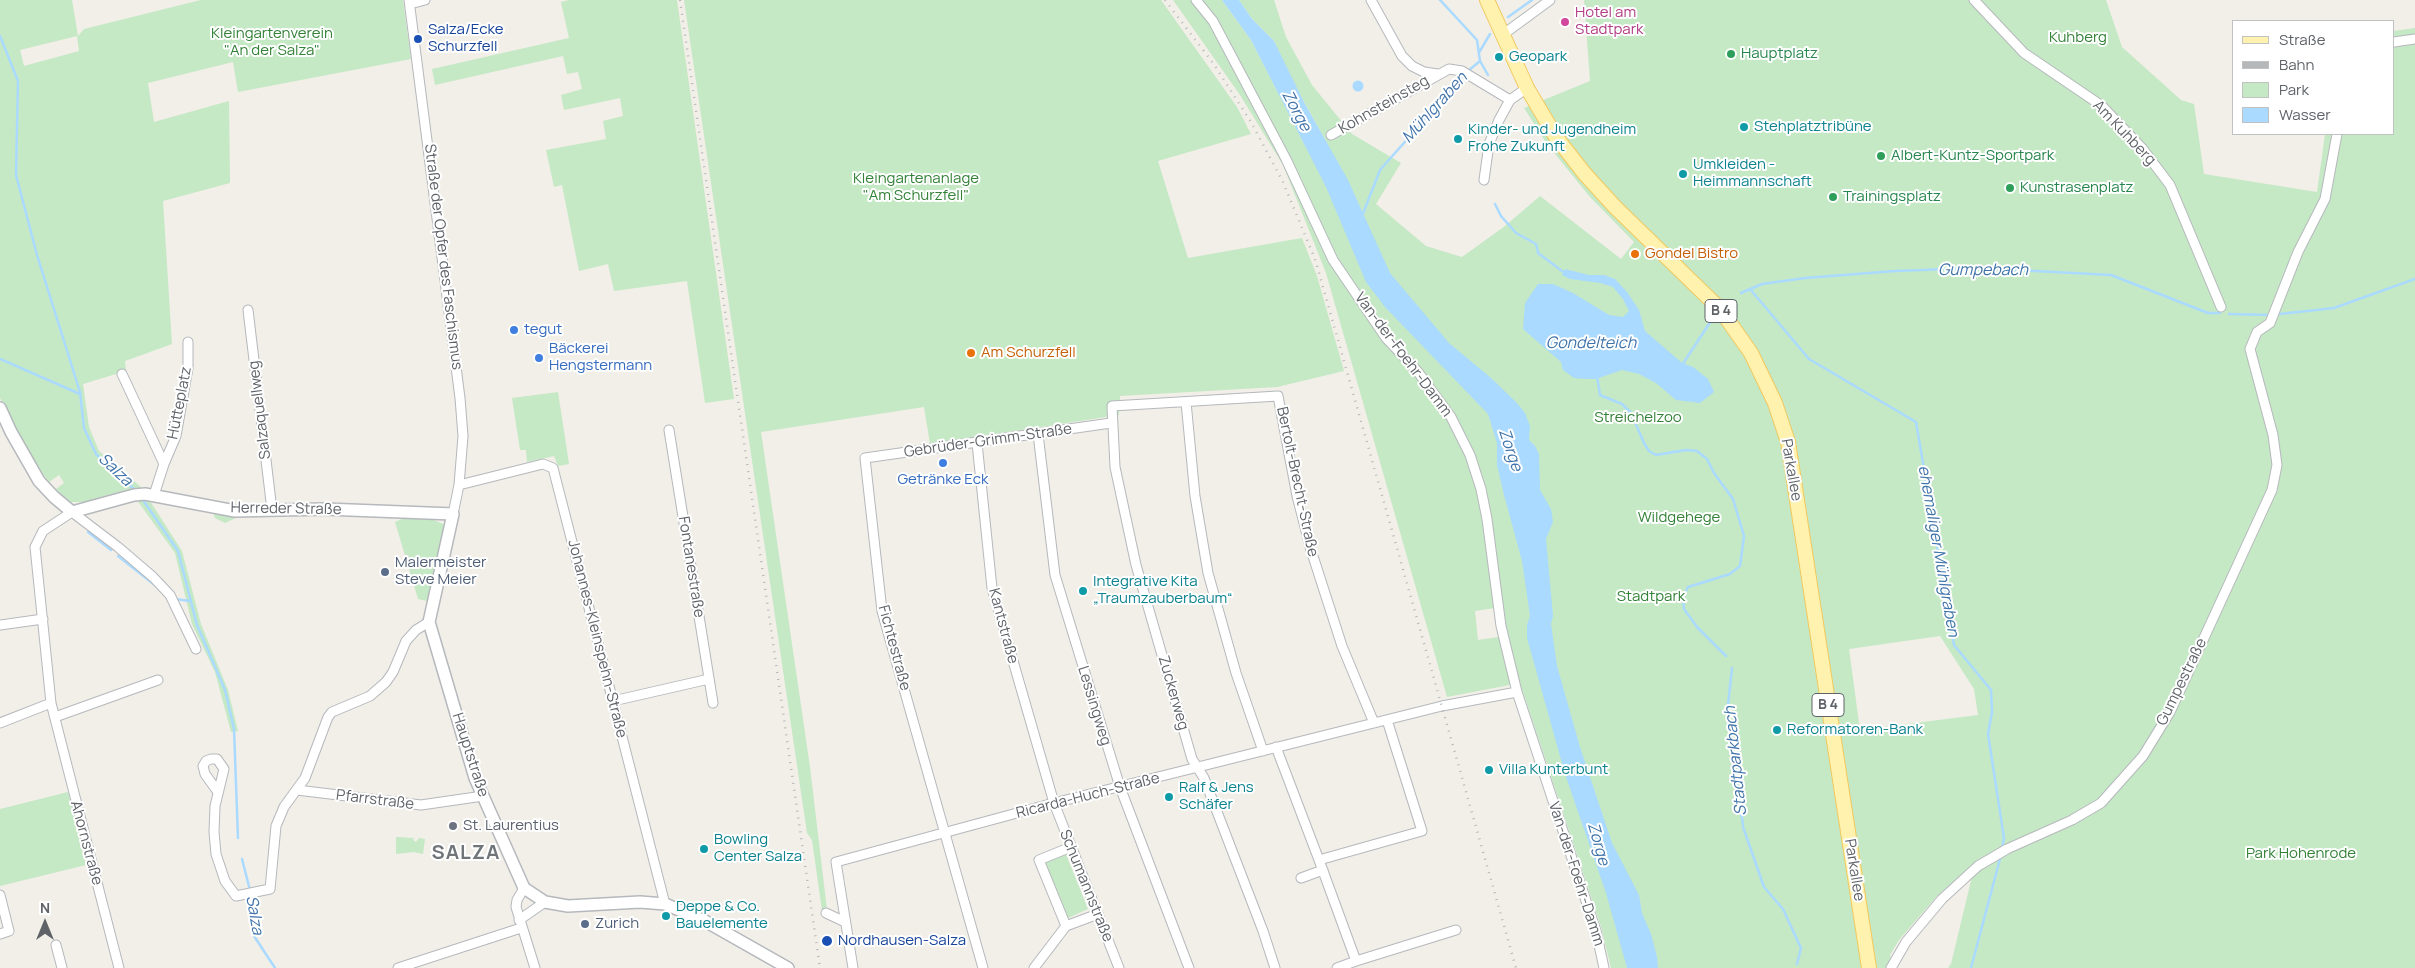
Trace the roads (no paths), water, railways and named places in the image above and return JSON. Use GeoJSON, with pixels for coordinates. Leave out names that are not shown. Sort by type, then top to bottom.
{"type":"FeatureCollection","features":[{"type":"Feature","properties":{"kind":"main road","name":"B 4"},"geometry":{"type":"LineString","coordinates":[[1486,0],[1527,88]]}},
{"type":"Feature","properties":{"kind":"main road","name":"Parkallee"},"geometry":{"type":"LineString","coordinates":[[1527,88],[1556,137],[1584,173],[1614,206],[1720,309],[1755,359],[1775,403],[1788,442],[1869,968]]}},
{"type":"Feature","properties":{"kind":"street"},"geometry":{"type":"LineString","coordinates":[[410,2],[424,0]]}},
{"type":"Feature","properties":{"kind":"street","name":"Van-der-Foehr-Damm"},"geometry":{"type":"LineString","coordinates":[[1196,0],[1213,21],[1281,151],[1333,260],[1386,338],[1418,372],[1451,417],[1470,455],[1481,489],[1487,519],[1501,626],[1517,692],[1596,932],[1604,968]]}},
{"type":"Feature","properties":{"kind":"street"},"geometry":{"type":"LineString","coordinates":[[1371,0],[1402,56],[1412,66],[1424,72],[1438,74],[1449,70],[1466,73],[1510,100]]}},
{"type":"Feature","properties":{"kind":"street"},"geometry":{"type":"LineString","coordinates":[[1502,36],[1550,0]]}},
{"type":"Feature","properties":{"kind":"street","name":"Am Kuhberg"},"geometry":{"type":"LineString","coordinates":[[1974,0],[2024,53],[2102,106],[2142,148],[2170,185],[2221,307]]}},
{"type":"Feature","properties":{"kind":"street","name":"Straße der Opfer des Faschismus"},"geometry":{"type":"LineString","coordinates":[[410,2],[460,398],[463,436],[459,485],[453,514]]}},
{"type":"Feature","properties":{"kind":"street"},"geometry":{"type":"LineString","coordinates":[[2395,42],[2415,40]]}},
{"type":"Feature","properties":{"kind":"street","name":"Kohnsteinsteg"},"geometry":{"type":"LineString","coordinates":[[1331,136],[1438,74]]}},
{"type":"Feature","properties":{"kind":"street"},"geometry":{"type":"LineString","coordinates":[[1484,180],[1489,144],[1510,100],[1527,88]]}},
{"type":"Feature","properties":{"kind":"street","name":"Gumpestraße"},"geometry":{"type":"LineString","coordinates":[[1891,968],[1906,942],[1942,899],[1978,866],[2101,804],[2143,756],[2170,712],[2272,490],[2277,465],[2273,435],[2250,349],[2257,332],[2270,323],[2298,252],[2325,199],[2337,135]]}},
{"type":"Feature","properties":{"kind":"street","name":"Salzaquellweg"},"geometry":{"type":"LineString","coordinates":[[248,310],[272,510]]}},
{"type":"Feature","properties":{"kind":"street","name":"Hütteplatz"},"geometry":{"type":"LineString","coordinates":[[144,495],[164,464],[176,436],[188,368],[188,342]]}},
{"type":"Feature","properties":{"kind":"street","name":"Hütteplatz"},"geometry":{"type":"LineString","coordinates":[[122,374],[164,464]]}},
{"type":"Feature","properties":{"kind":"street","name":"Bertolt-Brecht-Straße"},"geometry":{"type":"LineString","coordinates":[[1112,406],[1278,396],[1297,496],[1311,550],[1342,646],[1374,724]]}},
{"type":"Feature","properties":{"kind":"street"},"geometry":{"type":"LineString","coordinates":[[1186,402],[1195,496],[1208,574],[1233,664],[1263,751]]}},
{"type":"Feature","properties":{"kind":"street","name":"Zuckerweg"},"geometry":{"type":"LineString","coordinates":[[1112,406],[1111,423],[1114,467],[1136,565],[1192,759],[1204,778],[1275,968]]}},
{"type":"Feature","properties":{"kind":"street"},"geometry":{"type":"LineString","coordinates":[[0,408],[11,432],[39,481],[54,498],[132,559],[170,595],[196,649]]}},
{"type":"Feature","properties":{"kind":"street","name":"Gebrüder-Grimm-Straße"},"geometry":{"type":"LineString","coordinates":[[865,458],[1111,423]]}},
{"type":"Feature","properties":{"kind":"street","name":"Fontanestraße"},"geometry":{"type":"LineString","coordinates":[[668,430],[713,703]]}},
{"type":"Feature","properties":{"kind":"street","name":"Lessingweg"},"geometry":{"type":"LineString","coordinates":[[1038,434],[1055,576],[1120,787],[1189,968]]}},
{"type":"Feature","properties":{"kind":"street","name":"Kantstraße"},"geometry":{"type":"LineString","coordinates":[[976,443],[992,588],[1054,804]]}},
{"type":"Feature","properties":{"kind":"street","name":"Fichtestraße"},"geometry":{"type":"LineString","coordinates":[[865,458],[882,610],[982,968]]}},
{"type":"Feature","properties":{"kind":"street","name":"Johannes-Kleinspehn-Straße"},"geometry":{"type":"LineString","coordinates":[[459,485],[542,464],[553,468],[665,904]]}},
{"type":"Feature","properties":{"kind":"street","name":"Herreder Straße"},"geometry":{"type":"LineString","coordinates":[[72,512],[144,495],[235,511],[325,508],[453,514]]}},
{"type":"Feature","properties":{"kind":"street","name":"Ahornstraße"},"geometry":{"type":"LineString","coordinates":[[72,512],[43,531],[36,547],[51,703],[119,968]]}},
{"type":"Feature","properties":{"kind":"street","name":"Hauptstraße"},"geometry":{"type":"LineString","coordinates":[[453,514],[429,622],[483,796],[524,888]]}},
{"type":"Feature","properties":{"kind":"street"},"geometry":{"type":"LineString","coordinates":[[0,625],[43,619]]}},
{"type":"Feature","properties":{"kind":"street"},"geometry":{"type":"LineString","coordinates":[[218,792],[214,832],[220,868],[236,896],[270,889],[276,826],[284,807],[305,778],[328,717],[332,712],[370,696],[386,682],[393,672],[406,642],[416,630],[429,622]]}},
{"type":"Feature","properties":{"kind":"street"},"geometry":{"type":"LineString","coordinates":[[613,701],[709,679]]}},
{"type":"Feature","properties":{"kind":"street"},"geometry":{"type":"LineString","coordinates":[[55,718],[158,680]]}},
{"type":"Feature","properties":{"kind":"street","name":"Ricarda-Huch-Straße"},"geometry":{"type":"LineString","coordinates":[[845,922],[836,862],[1120,787],[1442,706],[1517,692]]}},
{"type":"Feature","properties":{"kind":"street"},"geometry":{"type":"LineString","coordinates":[[0,723],[51,703]]}},
{"type":"Feature","properties":{"kind":"street"},"geometry":{"type":"LineString","coordinates":[[1319,860],[1422,831],[1388,720]]}},
{"type":"Feature","properties":{"kind":"street"},"geometry":{"type":"LineString","coordinates":[[1276,748],[1360,963]]}},
{"type":"Feature","properties":{"kind":"street","name":"Pfarrstraße"},"geometry":{"type":"LineString","coordinates":[[297,790],[421,805],[483,796]]}},
{"type":"Feature","properties":{"kind":"street","name":"Schumannstraße"},"geometry":{"type":"LineString","coordinates":[[1054,804],[1119,968]]}},
{"type":"Feature","properties":{"kind":"street"},"geometry":{"type":"LineString","coordinates":[[1066,926],[1039,860],[1071,847]]}},
{"type":"Feature","properties":{"kind":"street"},"geometry":{"type":"LineString","coordinates":[[1301,878],[1323,870]]}},
{"type":"Feature","properties":{"kind":"street"},"geometry":{"type":"LineString","coordinates":[[535,968],[520,924],[516,903],[524,888],[545,902],[568,906],[640,902],[665,904],[705,921],[788,968]]}},
{"type":"Feature","properties":{"kind":"street"},"geometry":{"type":"LineString","coordinates":[[0,895],[9,932],[0,934]]}},
{"type":"Feature","properties":{"kind":"street"},"geometry":{"type":"LineString","coordinates":[[398,968],[520,924],[545,902]]}},
{"type":"Feature","properties":{"kind":"street"},"geometry":{"type":"LineString","coordinates":[[826,913],[845,922],[853,968]]}},
{"type":"Feature","properties":{"kind":"street"},"geometry":{"type":"LineString","coordinates":[[1034,968],[1066,926],[1098,914]]}},
{"type":"Feature","properties":{"kind":"street"},"geometry":{"type":"LineString","coordinates":[[1337,968],[1360,963],[1456,930]]}},
{"type":"Feature","properties":{"kind":"street"},"geometry":{"type":"LineString","coordinates":[[56,945],[62,968]]}},
{"type":"Feature","properties":{"kind":"water","name":"Zorge"},"geometry":{"type":"Polygon","coordinates":[[[1222,0],[1239,0],[1252,19],[1274,41],[1305,104],[1348,180],[1390,273],[1449,343],[1491,378],[1525,413],[1530,426],[1529,440],[1539,454],[1540,490],[1551,509],[1553,522],[1546,539],[1553,616],[1551,624],[1557,666],[1580,747],[1612,843],[1639,895],[1642,913],[1651,934],[1657,957],[1658,968],[1627,968],[1606,893],[1565,774],[1527,638],[1527,625],[1530,616],[1522,561],[1497,465],[1497,443],[1488,414],[1385,307],[1366,282],[1326,187],[1251,40],[1222,0]]]}},
{"type":"Feature","properties":{"kind":"water"},"geometry":{"type":"Polygon","coordinates":[[[1356,81],[1360,81],[1363,86],[1362,90],[1356,91],[1353,88],[1353,84],[1356,81]]]}},
{"type":"Feature","properties":{"kind":"water","name":"Gondelteich"},"geometry":{"type":"Polygon","coordinates":[[[1565,269],[1589,275],[1604,275],[1615,279],[1627,292],[1639,310],[1645,331],[1682,363],[1693,367],[1708,379],[1714,392],[1700,403],[1676,400],[1656,383],[1639,374],[1622,370],[1596,379],[1586,379],[1574,378],[1563,370],[1561,362],[1523,329],[1525,303],[1538,284],[1553,284],[1573,293],[1609,315],[1623,317],[1629,311],[1623,299],[1613,287],[1600,283],[1570,279],[1562,275],[1565,269]]]}},
{"type":"Feature","properties":{"kind":"waterway","name":"Mühlgraben"},"geometry":{"type":"LineString","coordinates":[[1440,0],[1477,40],[1480,61],[1468,71]]}},
{"type":"Feature","properties":{"kind":"waterway"},"geometry":{"type":"LineString","coordinates":[[1508,17],[1532,0]]}},
{"type":"Feature","properties":{"kind":"waterway"},"geometry":{"type":"LineString","coordinates":[[1480,51],[1490,34]]}},
{"type":"Feature","properties":{"kind":"waterway","name":"Salza"},"geometry":{"type":"LineString","coordinates":[[0,36],[18,81],[16,175],[37,255],[80,392],[84,428],[96,454],[136,491]]}},
{"type":"Feature","properties":{"kind":"waterway","name":"Stadtparkbach"},"geometry":{"type":"LineString","coordinates":[[1480,61],[1488,75]]}},
{"type":"Feature","properties":{"kind":"waterway","name":"Mühlgraben"},"geometry":{"type":"LineString","coordinates":[[1362,216],[1380,170],[1464,75]]}},
{"type":"Feature","properties":{"kind":"waterway","name":"Stadtparkbach"},"geometry":{"type":"LineString","coordinates":[[1495,204],[1501,216],[1516,233],[1536,244],[1538,253],[1566,274]]}},
{"type":"Feature","properties":{"kind":"waterway","name":"Gumpebach"},"geometry":{"type":"LineString","coordinates":[[1741,293],[1762,284],[1805,278],[1895,271],[1978,268],[2111,275],[2208,313],[2220,313]]}},
{"type":"Feature","properties":{"kind":"waterway","name":"Gumpebach"},"geometry":{"type":"LineString","coordinates":[[2280,314],[2334,308],[2415,279]]}},
{"type":"Feature","properties":{"kind":"waterway","name":"ehemaliger Mühlgraben"},"geometry":{"type":"LineString","coordinates":[[1750,289],[1809,359],[1916,422],[1954,645],[1991,690],[1992,712],[1988,734],[2004,838],[2002,849]]}},
{"type":"Feature","properties":{"kind":"waterway","name":"Gumpebach"},"geometry":{"type":"LineString","coordinates":[[2229,314],[2269,315]]}},
{"type":"Feature","properties":{"kind":"waterway","name":"Gumpebach"},"geometry":{"type":"LineString","coordinates":[[1682,365],[1713,318]]}},
{"type":"Feature","properties":{"kind":"waterway"},"geometry":{"type":"LineString","coordinates":[[0,359],[80,394]]}},
{"type":"Feature","properties":{"kind":"waterway","name":"Stadtparkbach"},"geometry":{"type":"LineString","coordinates":[[1597,376],[1600,395],[1622,404],[1631,413],[1649,451],[1656,455],[1686,450],[1697,451],[1707,459],[1714,473],[1733,499],[1744,536],[1740,566],[1730,574],[1688,587],[1683,597],[1684,609],[1697,627],[1726,656]]}},
{"type":"Feature","properties":{"kind":"waterway","name":"Salza"},"geometry":{"type":"LineString","coordinates":[[141,497],[178,551],[197,625],[225,690],[234,729],[238,838]]}},
{"type":"Feature","properties":{"kind":"waterway"},"geometry":{"type":"LineString","coordinates":[[88,532],[111,550]]}},
{"type":"Feature","properties":{"kind":"waterway"},"geometry":{"type":"LineString","coordinates":[[118,556],[156,586]]}},
{"type":"Feature","properties":{"kind":"waterway"},"geometry":{"type":"LineString","coordinates":[[175,599],[190,601]]}},
{"type":"Feature","properties":{"kind":"waterway","name":"Stadtparkbach"},"geometry":{"type":"LineString","coordinates":[[1732,668],[1727,714],[1743,825]]}},
{"type":"Feature","properties":{"kind":"waterway","name":"Stadtparkbach"},"geometry":{"type":"LineString","coordinates":[[1743,827],[1764,887],[1783,909],[1801,948],[1797,964]]}},
{"type":"Feature","properties":{"kind":"waterway","name":"ehemaliger Mühlgraben"},"geometry":{"type":"LineString","coordinates":[[1971,968],[2001,855]]}},
{"type":"Feature","properties":{"kind":"waterway","name":"Salza"},"geometry":{"type":"LineString","coordinates":[[242,859],[252,898],[254,936],[275,968]]}},
{"type":"Feature","properties":{"kind":"railway"},"geometry":{"type":"LineString","coordinates":[[680,0],[820,968]]}},
{"type":"Feature","properties":{"kind":"railway"},"geometry":{"type":"LineString","coordinates":[[1165,0],[1213,63],[1251,122],[1283,182],[1315,259],[1516,968]]}},
{"type":"Feature","properties":{"kind":"place","name":"Hotel am Stadtpark"},"geometry":{"type":"Point","coordinates":[1565,22]}},
{"type":"Feature","properties":{"kind":"place","name":"Salza/Ecke Schurzfell"},"geometry":{"type":"Point","coordinates":[418,39]}},
{"type":"Feature","properties":{"kind":"place","name":"Hauptplatz"},"geometry":{"type":"Point","coordinates":[1731,54]}},
{"type":"Feature","properties":{"kind":"place","name":"Geopark"},"geometry":{"type":"Point","coordinates":[1499,57]}},
{"type":"Feature","properties":{"kind":"place","name":"Stehplatztribüne"},"geometry":{"type":"Point","coordinates":[1744,127]}},
{"type":"Feature","properties":{"kind":"place","name":"Kinder- und Jugendheim Frohe Zukunft"},"geometry":{"type":"Point","coordinates":[1458,139]}},
{"type":"Feature","properties":{"kind":"place","name":"Albert-Kuntz-Sportpark"},"geometry":{"type":"Point","coordinates":[1881,156]}},
{"type":"Feature","properties":{"kind":"place","name":"Umkleiden - Heimmannschaft"},"geometry":{"type":"Point","coordinates":[1683,174]}},
{"type":"Feature","properties":{"kind":"place","name":"Kunstrasenplatz"},"geometry":{"type":"Point","coordinates":[2010,188]}},
{"type":"Feature","properties":{"kind":"place","name":"Trainingsplatz"},"geometry":{"type":"Point","coordinates":[1833,197]}},
{"type":"Feature","properties":{"kind":"place","name":"Gondel Bistro"},"geometry":{"type":"Point","coordinates":[1635,254]}},
{"type":"Feature","properties":{"kind":"place","name":"tegut"},"geometry":{"type":"Point","coordinates":[514,330]}},
{"type":"Feature","properties":{"kind":"place","name":"Am Schurzfell"},"geometry":{"type":"Point","coordinates":[971,353]}},
{"type":"Feature","properties":{"kind":"place","name":"Bäckerei Hengstermann"},"geometry":{"type":"Point","coordinates":[539,358]}},
{"type":"Feature","properties":{"kind":"place","name":"Getränke Eck"},"geometry":{"type":"Point","coordinates":[943,463]}},
{"type":"Feature","properties":{"kind":"place","name":"Malermeister Steve Meier"},"geometry":{"type":"Point","coordinates":[385,572]}},
{"type":"Feature","properties":{"kind":"place","name":"Integrative Kita „Traumzauberbaum“"},"geometry":{"type":"Point","coordinates":[1083,591]}},
{"type":"Feature","properties":{"kind":"place","name":"Reformatoren-Bank"},"geometry":{"type":"Point","coordinates":[1777,730]}},
{"type":"Feature","properties":{"kind":"place","name":"Villa Kunterbunt"},"geometry":{"type":"Point","coordinates":[1489,770]}},
{"type":"Feature","properties":{"kind":"place","name":"Ralf & Jens Schäfer"},"geometry":{"type":"Point","coordinates":[1169,797]}},
{"type":"Feature","properties":{"kind":"place","name":"St. Laurentius"},"geometry":{"type":"Point","coordinates":[453,826]}},
{"type":"Feature","properties":{"kind":"place","name":"Bowling Center Salza"},"geometry":{"type":"Point","coordinates":[704,849]}},
{"type":"Feature","properties":{"kind":"place","name":"Deppe & Co. Bauelemente"},"geometry":{"type":"Point","coordinates":[666,916]}},
{"type":"Feature","properties":{"kind":"place","name":"Zurich"},"geometry":{"type":"Point","coordinates":[585,924]}},
{"type":"Feature","properties":{"kind":"place","name":"Nordhausen-Salza"},"geometry":{"type":"Point","coordinates":[827,941]}},
{"type":"Feature","properties":{"kind":"district","name":"SALZA"},"geometry":{"type":"Point","coordinates":[466,853]}},
{"type":"Feature","properties":{"kind":"park label","name":"Kuhberg"},"geometry":{"type":"Point","coordinates":[2078,38]}},
{"type":"Feature","properties":{"kind":"park label","name":"Kleingartenverein \"An der Salza\""},"geometry":{"type":"Point","coordinates":[272,42]}},
{"type":"Feature","properties":{"kind":"park label","name":"Kleingartenanlage \"Am Schurzfell\""},"geometry":{"type":"Point","coordinates":[916,188]}},
{"type":"Feature","properties":{"kind":"park label","name":"Streichelzoo"},"geometry":{"type":"Point","coordinates":[1638,418]}},
{"type":"Feature","properties":{"kind":"park label","name":"Wildgehege"},"geometry":{"type":"Point","coordinates":[1679,518]}},
{"type":"Feature","properties":{"kind":"park label","name":"Stadtpark"},"geometry":{"type":"Point","coordinates":[1651,597]}},
{"type":"Feature","properties":{"kind":"park label","name":"Park Hohenrode"},"geometry":{"type":"Point","coordinates":[2301,854]}}]}
